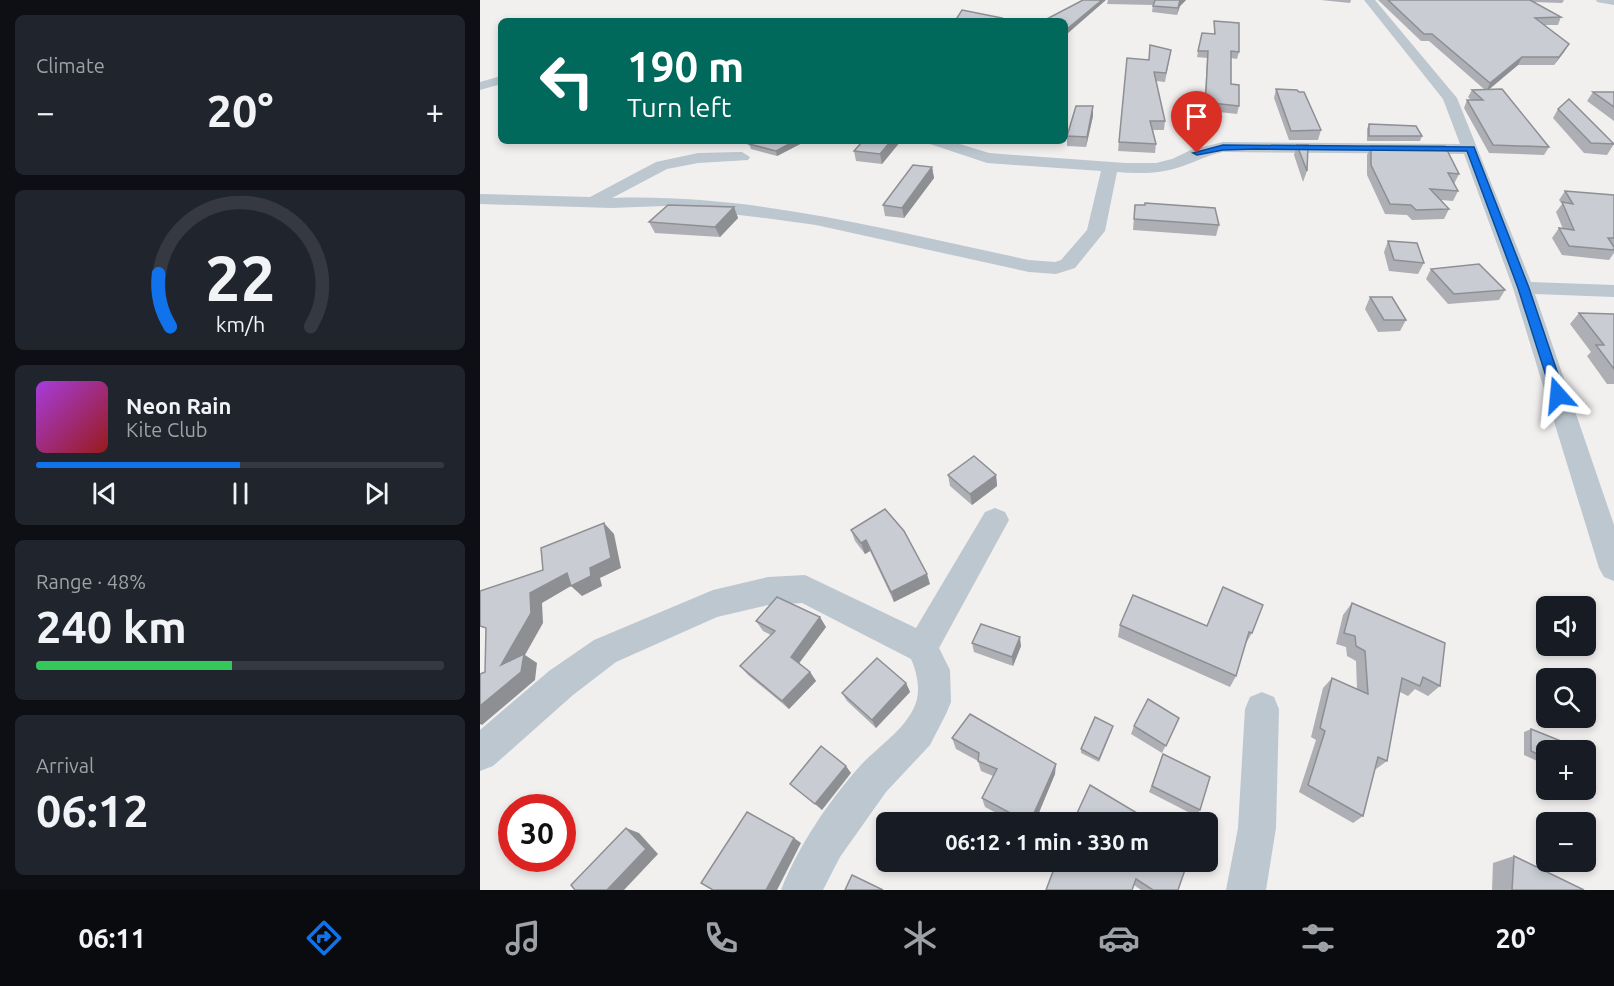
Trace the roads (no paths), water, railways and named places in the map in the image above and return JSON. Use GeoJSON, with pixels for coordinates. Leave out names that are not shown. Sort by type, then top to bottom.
{"type":"FeatureCollection","features":[{"type":"Feature","properties":{"kind":"street"},"geometry":{"type":"LineString","coordinates":[[1369,0],[1450,99],[1523,288],[1614,568]]}},
{"type":"Feature","properties":{"kind":"street"},"geometry":{"type":"LineString","coordinates":[[1601,0],[1614,2]]}},
{"type":"Feature","properties":{"kind":"street"},"geometry":{"type":"LineString","coordinates":[[480,86],[498,81]]}},
{"type":"Feature","properties":{"kind":"street"},"geometry":{"type":"LineString","coordinates":[[944,144],[987,158],[1156,168],[1177,163],[1197,153],[1223,147],[1471,149]]}},
{"type":"Feature","properties":{"kind":"street"},"geometry":{"type":"LineString","coordinates":[[592,202],[662,165],[698,158],[742,157]]}},
{"type":"Feature","properties":{"kind":"street"},"geometry":{"type":"LineString","coordinates":[[480,200],[664,201],[806,218],[1029,266],[1056,268],[1068,264],[1096,231],[1110,167]]}},
{"type":"Feature","properties":{"kind":"street"},"geometry":{"type":"LineString","coordinates":[[1523,288],[1614,291]]}},
{"type":"Feature","properties":{"kind":"street"},"geometry":{"type":"LineString","coordinates":[[922,648],[995,520]]}},
{"type":"Feature","properties":{"kind":"street"},"geometry":{"type":"LineString","coordinates":[[480,753],[561,683],[605,651],[713,604],[757,593],[805,589],[922,648],[933,670],[934,702],[918,733],[873,779],[826,843],[801,890]]}},
{"type":"Feature","properties":{"kind":"street"},"geometry":{"type":"LineString","coordinates":[[1246,890],[1257,828],[1262,709]]}}]}
